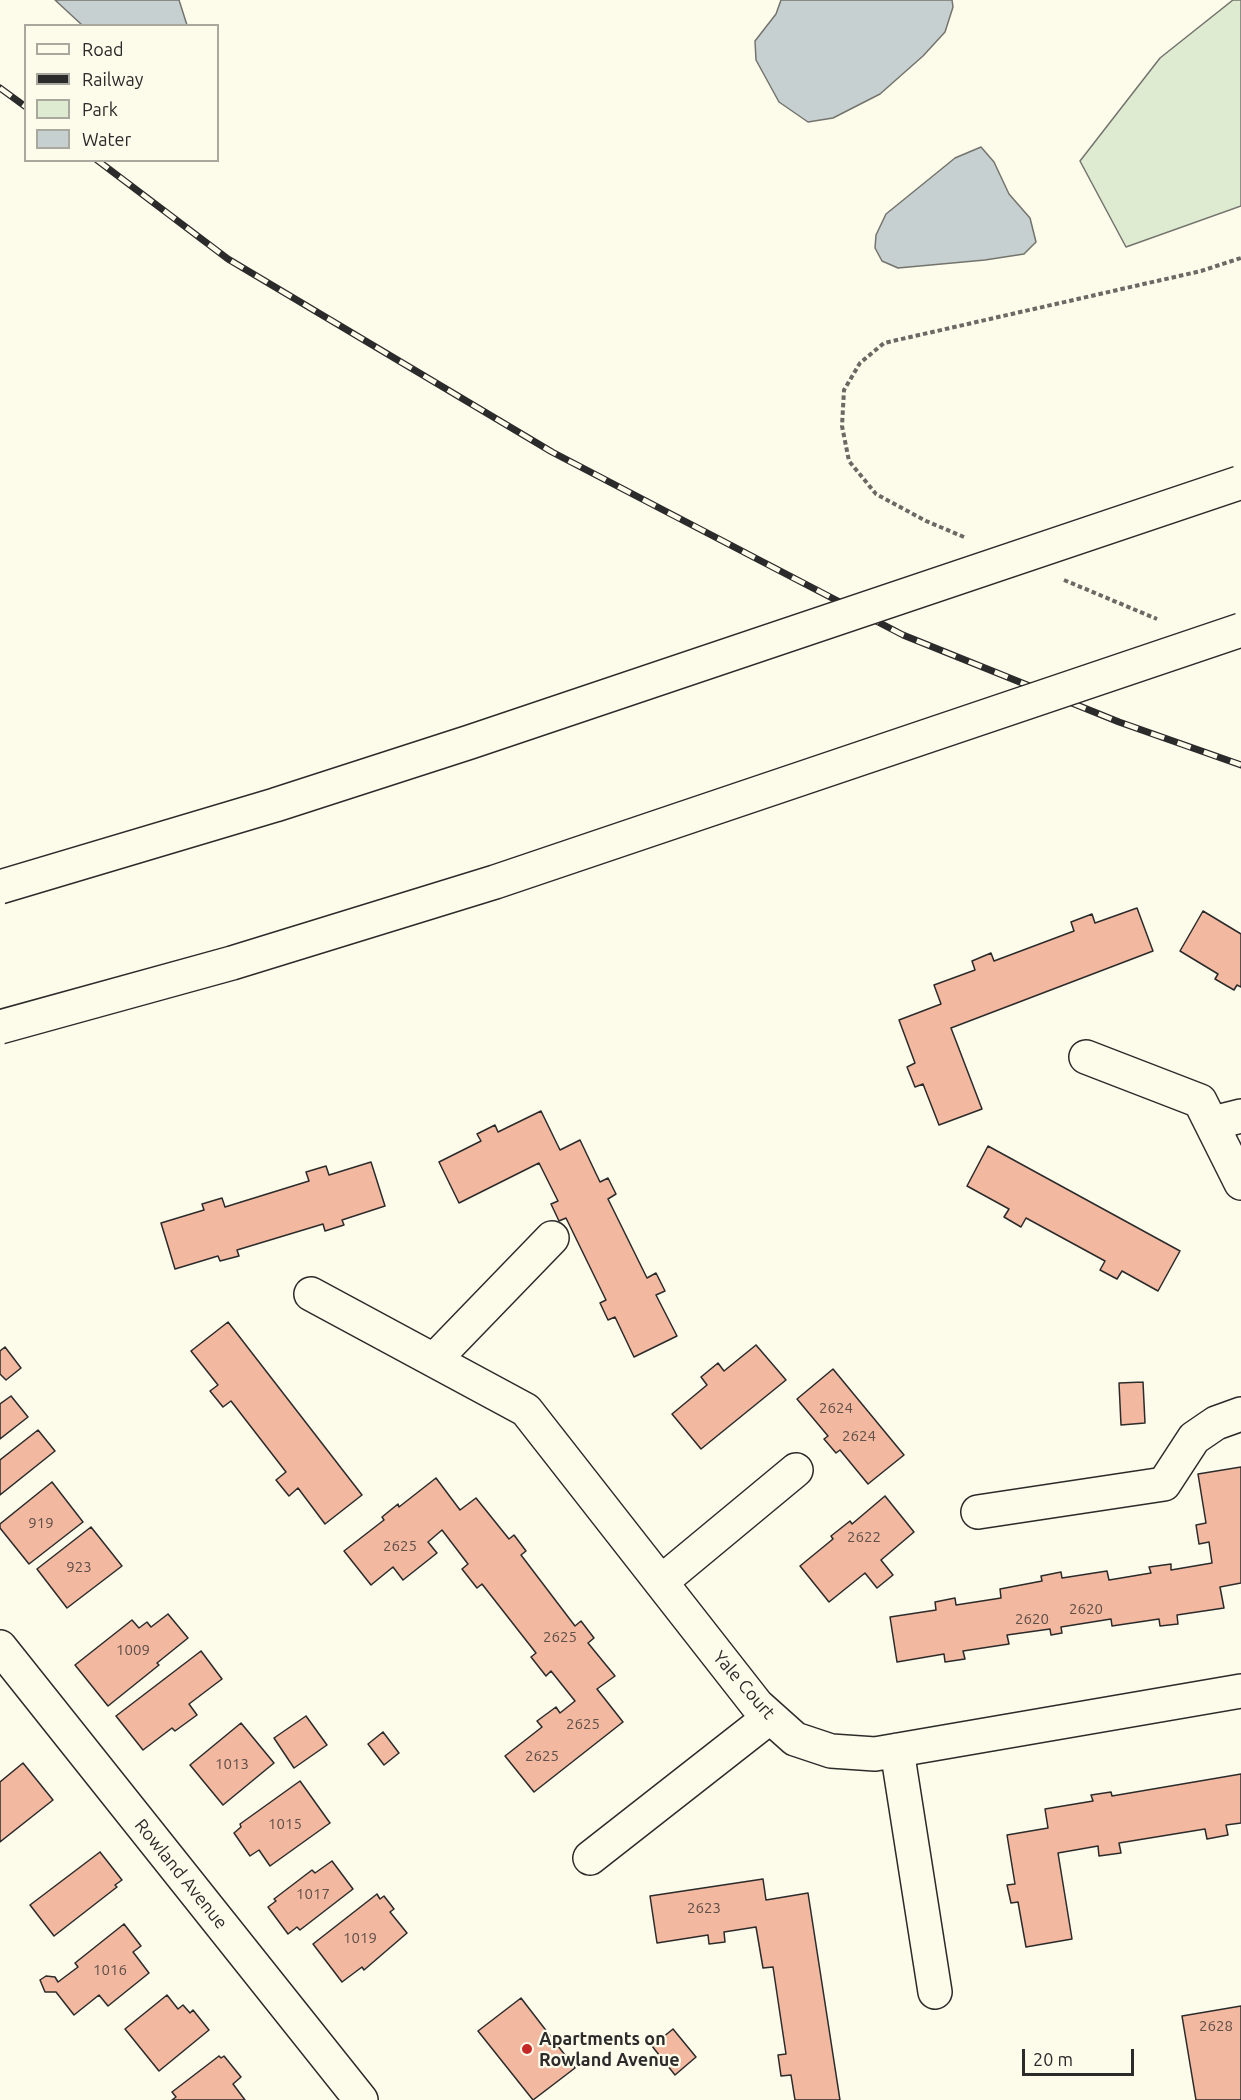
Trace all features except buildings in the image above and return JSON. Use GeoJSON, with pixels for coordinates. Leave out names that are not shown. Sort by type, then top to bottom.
{"type":"FeatureCollection","features":[{"type":"Feature","properties":{"kind":"main road"},"geometry":{"type":"LineString","coordinates":[[0,887],[275,806],[1239,483]]}},
{"type":"Feature","properties":{"kind":"main road"},"geometry":{"type":"LineString","coordinates":[[0,1027],[232,963],[495,882],[1241,630]]}},
{"type":"Feature","properties":{"kind":"main road"},"geometry":{"type":"LineString","coordinates":[[1086,1057],[1218,1113],[1241,1183]]}},
{"type":"Feature","properties":{"kind":"main road"},"geometry":{"type":"LineString","coordinates":[[435,1359],[552,1238]]}},
{"type":"Feature","properties":{"kind":"main road","name":"Yale Court"},"geometry":{"type":"LineString","coordinates":[[311,1293],[526,1410],[757,1705],[795,1738],[831,1751],[875,1754],[1241,1691]]}},
{"type":"Feature","properties":{"kind":"main road"},"geometry":{"type":"LineString","coordinates":[[978,1512],[1164,1484],[1194,1438],[1216,1423],[1241,1414]]}},
{"type":"Feature","properties":{"kind":"main road"},"geometry":{"type":"LineString","coordinates":[[661,1582],[796,1470]]}},
{"type":"Feature","properties":{"kind":"main road","name":"Rowland Avenue"},"geometry":{"type":"LineString","coordinates":[[0,1647],[361,2100]]}},
{"type":"Feature","properties":{"kind":"main road"},"geometry":{"type":"LineString","coordinates":[[590,1858],[770,1717]]}},
{"type":"Feature","properties":{"kind":"main road"},"geometry":{"type":"LineString","coordinates":[[897,1750],[934,1992]]}},
{"type":"Feature","properties":{"kind":"path"},"geometry":{"type":"LineString","coordinates":[[970,540],[926,521],[876,494],[849,460],[842,426],[844,390],[860,363],[884,343],[1201,271],[1241,258]]}},
{"type":"Feature","properties":{"kind":"path"},"geometry":{"type":"LineString","coordinates":[[1056,576],[1165,622]]}},
{"type":"Feature","properties":{"kind":"green space"},"geometry":{"type":"Polygon","coordinates":[[[1233,0],[1241,0],[1241,206],[1126,247],[1080,161],[1160,58],[1233,0]]]}},
{"type":"Feature","properties":{"kind":"water"},"geometry":{"type":"Polygon","coordinates":[[[55,0],[179,0],[187,24],[81,24],[55,0]]]}},
{"type":"Feature","properties":{"kind":"water"},"geometry":{"type":"Polygon","coordinates":[[[781,0],[952,0],[953,7],[945,32],[923,56],[880,94],[833,118],[808,122],[779,102],[756,60],[755,41],[776,14],[781,0]]]}},
{"type":"Feature","properties":{"kind":"water"},"geometry":{"type":"Polygon","coordinates":[[[981,147],[994,162],[1009,194],[1030,218],[1036,242],[1024,254],[985,260],[898,268],[882,261],[875,248],[876,235],[886,214],[955,158],[981,147]]]}},
{"type":"Feature","properties":{"kind":"railway"},"geometry":{"type":"LineString","coordinates":[[0,88],[24,106]]}},
{"type":"Feature","properties":{"kind":"railway"},"geometry":{"type":"LineString","coordinates":[[100,162],[228,259],[552,452],[903,635],[1119,722],[1241,765]]}},
{"type":"Feature","properties":{"kind":"place","name":"Apartments on Rowland Avenue"},"geometry":{"type":"Point","coordinates":[527,2049]}}]}
